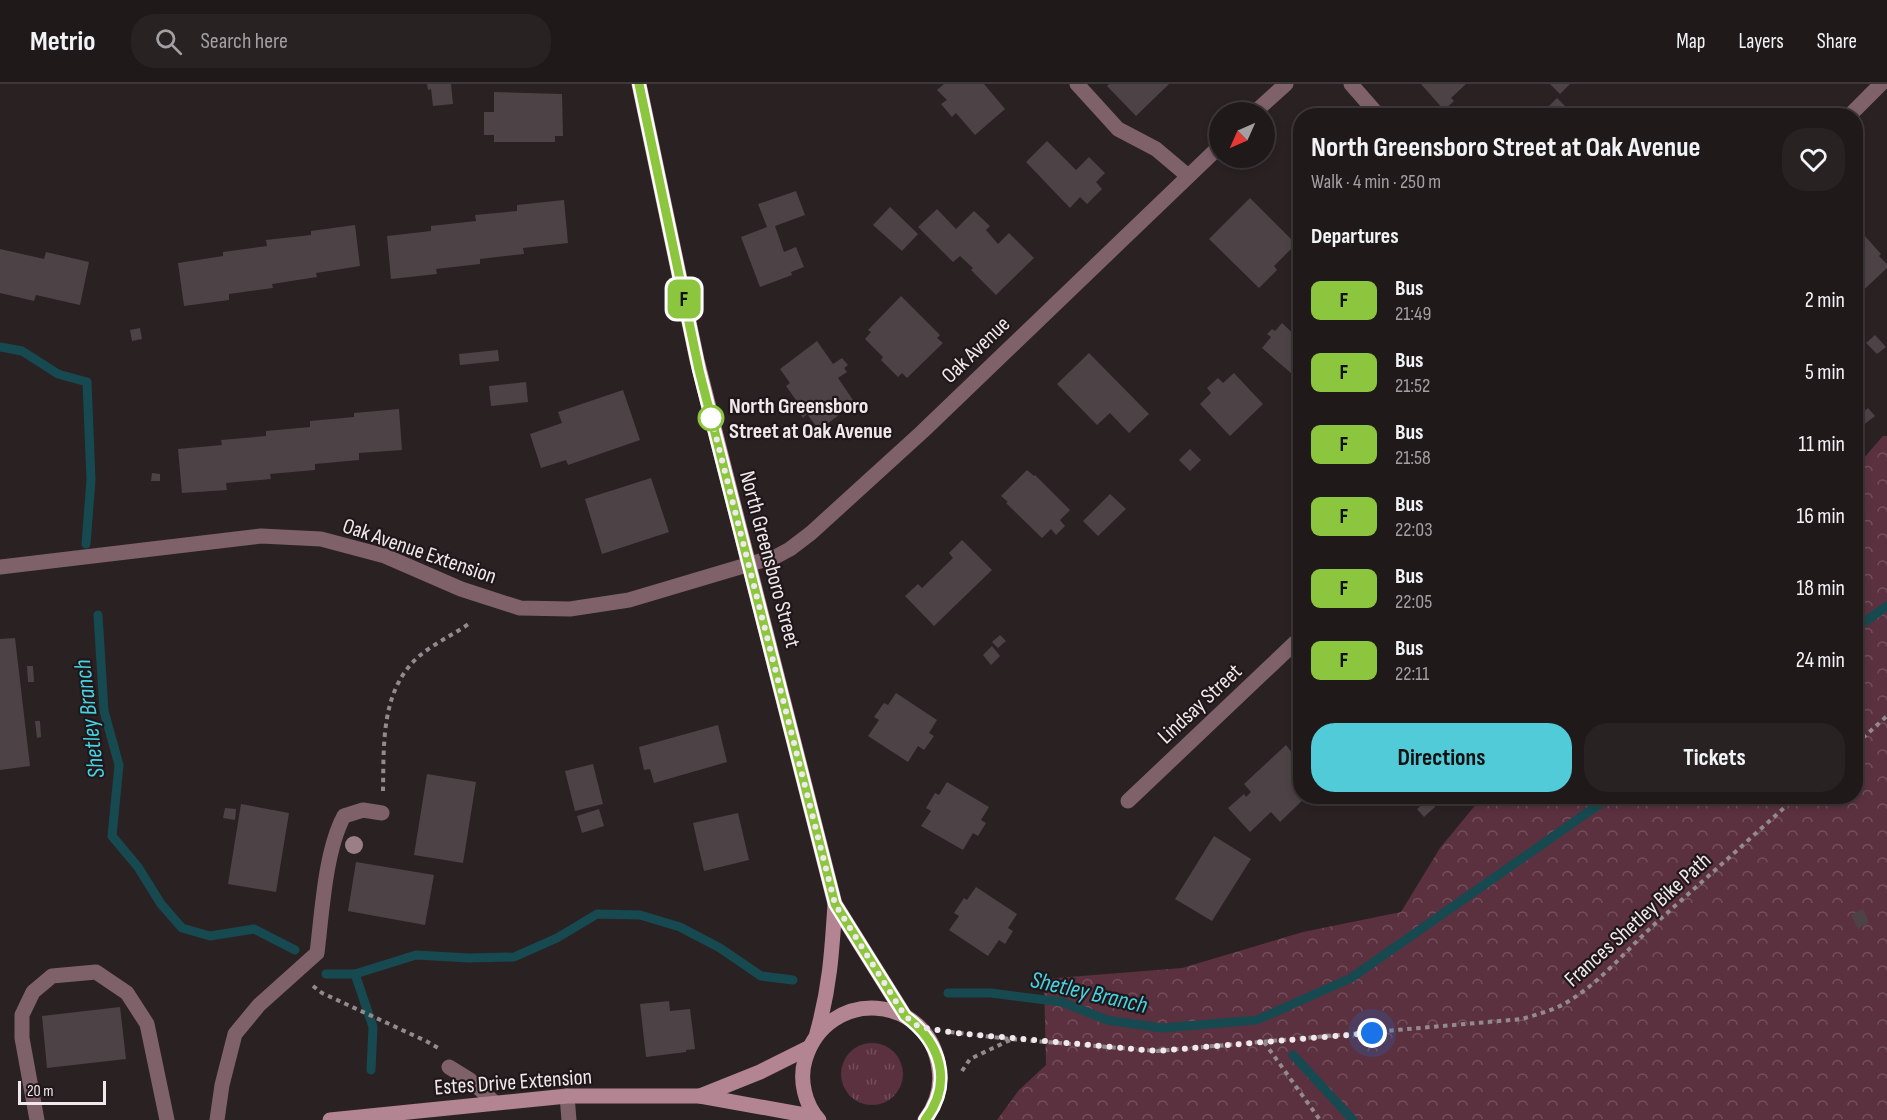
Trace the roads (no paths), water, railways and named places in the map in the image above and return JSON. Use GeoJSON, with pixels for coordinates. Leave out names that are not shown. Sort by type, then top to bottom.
{"type":"FeatureCollection","features":[{"type":"Feature","properties":{"kind":"main road","name":"North Greensboro Street"},"geometry":{"type":"LineString","coordinates":[[639,84],[697,360],[835,904],[905,1016]]}},
{"type":"Feature","properties":{"kind":"main road","name":"North Greensboro Street"},"geometry":{"type":"LineString","coordinates":[[817,1033],[828,989],[835,904]]}},
{"type":"Feature","properties":{"kind":"main road"},"geometry":{"type":"LineString","coordinates":[[817,1119],[807,1101],[803,1083],[803,1065],[808,1048],[817,1033],[831,1020],[848,1011],[877,1008],[905,1016],[931,1041],[938,1060],[941,1078],[937,1097],[925,1120]]}},
{"type":"Feature","properties":{"kind":"main road","name":"Estes Drive Extension"},"geometry":{"type":"LineString","coordinates":[[700,1096],[760,1072],[808,1048]]}},
{"type":"Feature","properties":{"kind":"main road","name":"Estes Drive Extension"},"geometry":{"type":"LineString","coordinates":[[330,1120],[567,1096],[700,1096],[817,1119]]}},
{"type":"Feature","properties":{"kind":"street"},"geometry":{"type":"LineString","coordinates":[[1077,84],[1118,129],[1156,149],[1188,176]]}},
{"type":"Feature","properties":{"kind":"street"},"geometry":{"type":"LineString","coordinates":[[1266,102],[1286,84]]}},
{"type":"Feature","properties":{"kind":"street"},"geometry":{"type":"LineString","coordinates":[[1351,84],[1372,108]]}},
{"type":"Feature","properties":{"kind":"street"},"geometry":{"type":"LineString","coordinates":[[1857,108],[1881,84]]}},
{"type":"Feature","properties":{"kind":"street","name":"Oak Avenue"},"geometry":{"type":"LineString","coordinates":[[749,565],[777,556],[812,533],[922,432],[1209,156]]}},
{"type":"Feature","properties":{"kind":"street","name":"Oak Avenue Extension"},"geometry":{"type":"LineString","coordinates":[[0,567],[261,536],[321,539],[385,556],[461,590],[520,608],[570,609],[629,600],[749,565]]}},
{"type":"Feature","properties":{"kind":"street","name":"Lindsay Street"},"geometry":{"type":"LineString","coordinates":[[1128,801],[1293,645]]}},
{"type":"Feature","properties":{"kind":"street"},"geometry":{"type":"LineString","coordinates":[[217,1120],[222,1085],[236,1034],[259,1005],[317,953],[324,895],[336,830],[344,816],[363,810],[382,813]]}},
{"type":"Feature","properties":{"kind":"street"},"geometry":{"type":"LineString","coordinates":[[37,1120],[22,1038],[22,1015],[33,992],[52,976],[96,972],[127,993],[147,1024],[167,1120]]}},
{"type":"Feature","properties":{"kind":"street"},"geometry":{"type":"LineString","coordinates":[[449,1067],[470,1080],[495,1103]]}},
{"type":"Feature","properties":{"kind":"street"},"geometry":{"type":"LineString","coordinates":[[567,1096],[569,1120]]}},
{"type":"Feature","properties":{"kind":"waterway","name":"Shetley Branch"},"geometry":{"type":"LineString","coordinates":[[0,347],[22,351],[58,374],[87,382],[91,480],[86,544]]}},
{"type":"Feature","properties":{"kind":"waterway"},"geometry":{"type":"LineString","coordinates":[[1863,623],[1887,606]]}},
{"type":"Feature","properties":{"kind":"waterway","name":"Shetley Branch"},"geometry":{"type":"LineString","coordinates":[[98,615],[104,711],[119,765],[112,836],[138,867],[161,904],[182,928],[210,936],[254,929],[295,950]]}},
{"type":"Feature","properties":{"kind":"waterway"},"geometry":{"type":"LineString","coordinates":[[948,993],[991,993],[1062,1002],[1107,1020],[1162,1028],[1257,1020],[1351,978],[1600,804]]}},
{"type":"Feature","properties":{"kind":"waterway","name":"Shetley Branch"},"geometry":{"type":"LineString","coordinates":[[326,974],[355,974],[416,955],[469,958],[514,957],[557,938],[597,914],[640,915],[680,927],[720,948],[761,976],[793,980]]}},
{"type":"Feature","properties":{"kind":"waterway"},"geometry":{"type":"LineString","coordinates":[[355,974],[373,1027],[371,1070]]}},
{"type":"Feature","properties":{"kind":"waterway","name":"Shetley Branch"},"geometry":{"type":"LineString","coordinates":[[1293,1055],[1353,1120]]}},
{"type":"Feature","properties":{"kind":"place","name":"North Greensboro Street at Oak Avenue"},"geometry":{"type":"Point","coordinates":[711,418]}}]}
